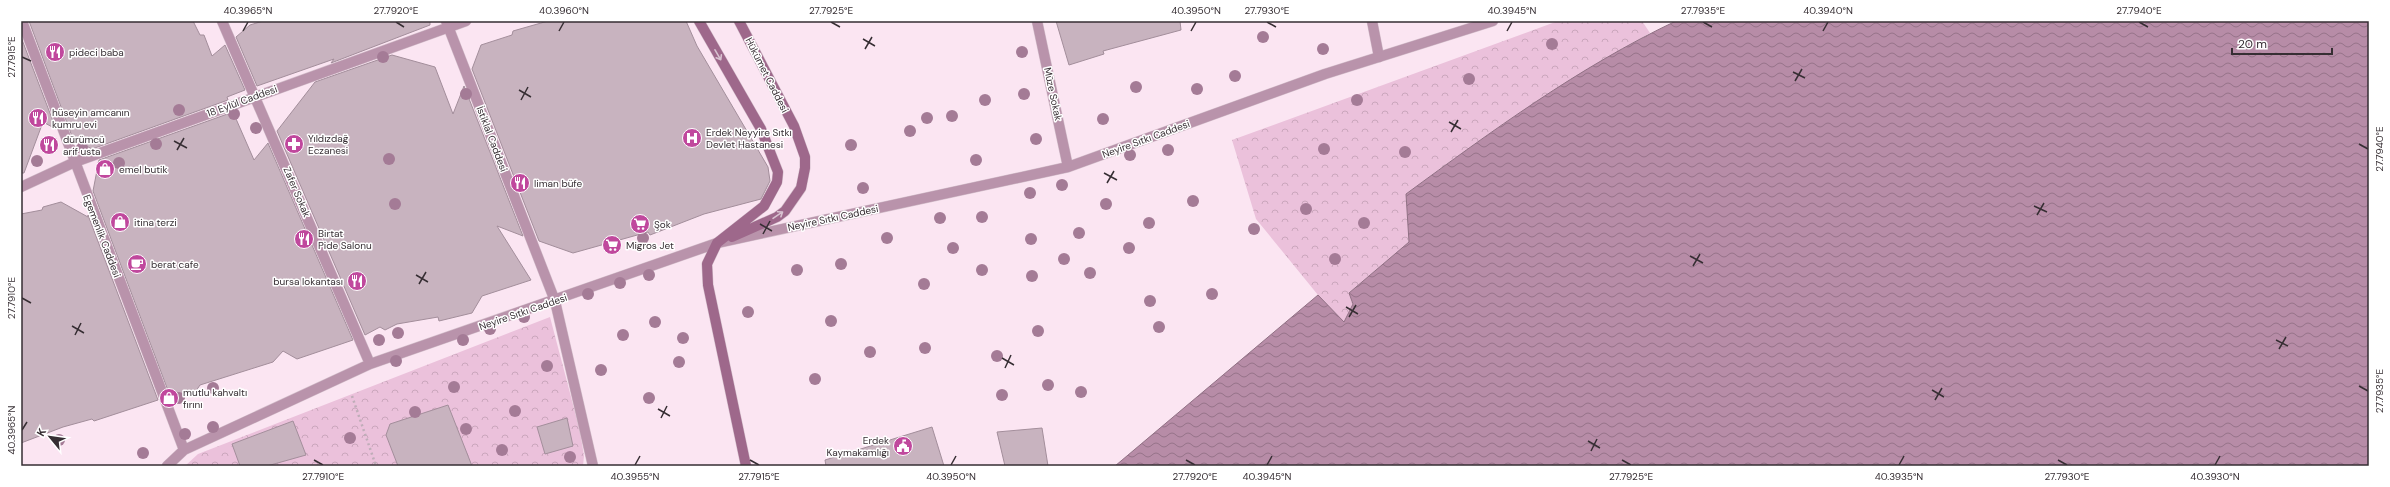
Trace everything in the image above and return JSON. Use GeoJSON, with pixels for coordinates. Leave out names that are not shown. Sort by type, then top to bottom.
{"type":"FeatureCollection","features":[{"type":"Feature","properties":{"kind":"main road"},"geometry":{"type":"LineString","coordinates":[[699,21],[760,129],[778,172],[777,182],[764,206],[717,243],[707,264],[708,285],[746,466]]}},
{"type":"Feature","properties":{"kind":"main road","name":"Hükümet Caddesi"},"geometry":{"type":"LineString","coordinates":[[717,243],[776,217],[785,211],[801,188],[805,168],[805,157],[794,126],[740,21]]}},
{"type":"Feature","properties":{"kind":"street","name":"Egemenlik Caddesi"},"geometry":{"type":"LineString","coordinates":[[22,21],[184,450]]}},
{"type":"Feature","properties":{"kind":"street","name":"Zafer Sokak"},"geometry":{"type":"LineString","coordinates":[[222,21],[256,96],[370,364]]}},
{"type":"Feature","properties":{"kind":"street","name":"18 Eylül Caddesi"},"geometry":{"type":"LineString","coordinates":[[21,187],[75,162],[448,24],[466,21]]}},
{"type":"Feature","properties":{"kind":"street","name":"Müze Sokak"},"geometry":{"type":"LineString","coordinates":[[1037,21],[1068,167]]}},
{"type":"Feature","properties":{"kind":"street"},"geometry":{"type":"LineString","coordinates":[[1372,21],[1379,57]]}},
{"type":"Feature","properties":{"kind":"street","name":"Neyire Sıtkı Caddesi"},"geometry":{"type":"LineString","coordinates":[[167,466],[184,450],[370,364],[555,301],[717,243],[1068,167],[1325,74],[1493,21]]}},
{"type":"Feature","properties":{"kind":"street","name":"İstiklal Caddesi"},"geometry":{"type":"LineString","coordinates":[[448,24],[555,301],[593,466]]}},
{"type":"Feature","properties":{"kind":"path"},"geometry":{"type":"LineString","coordinates":[[345,375],[376,466]]}},
{"type":"Feature","properties":{"kind":"green space"},"geometry":{"type":"Polygon","coordinates":[[[1558,21],[1642,21],[1650,33],[1599,63],[1406,194],[1409,242],[1349,293],[1353,304],[1344,323],[1318,295],[1256,219],[1232,140],[1558,21]]]}},
{"type":"Feature","properties":{"kind":"green space"},"geometry":{"type":"Polygon","coordinates":[[[550,317],[580,431],[584,456],[583,466],[185,466],[198,454],[550,317]]]}},
{"type":"Feature","properties":{"kind":"water"},"geometry":{"type":"Polygon","coordinates":[[[1676,21],[2369,21],[2369,466],[1115,466],[1318,295],[1344,322],[1353,304],[1349,293],[1409,242],[1406,194],[1537,101],[1571,79],[1640,39],[1676,21]]]}},
{"type":"Feature","properties":{"kind":"building"},"geometry":{"type":"Polygon","coordinates":[[[29,21],[193,21],[200,35],[204,35],[212,56],[225,45],[245,90],[227,97],[228,100],[92,149],[73,139],[29,21]]]}},
{"type":"Feature","properties":{"kind":"building"},"geometry":{"type":"Polygon","coordinates":[[[263,21],[430,21],[430,25],[331,63],[334,59],[257,86],[236,37],[250,25],[263,21]]]}},
{"type":"Feature","properties":{"kind":"building"},"geometry":{"type":"Polygon","coordinates":[[[548,21],[686,21],[697,46],[768,167],[770,181],[761,199],[704,214],[650,235],[648,232],[573,253],[539,241],[472,69],[481,45],[512,35],[513,31],[548,21]]]}},
{"type":"Feature","properties":{"kind":"building"},"geometry":{"type":"Polygon","coordinates":[[[1056,21],[1180,21],[1181,30],[1103,51],[1104,54],[1069,65],[1056,21]]]}},
{"type":"Feature","properties":{"kind":"building"},"geometry":{"type":"Polygon","coordinates":[[[21,37],[56,129],[43,122],[24,173],[21,173],[21,37]]]}},
{"type":"Feature","properties":{"kind":"building"},"geometry":{"type":"Polygon","coordinates":[[[392,55],[435,67],[453,114],[464,86],[523,236],[497,226],[531,280],[482,296],[472,313],[439,321],[438,317],[397,324],[385,330],[380,327],[365,335],[277,131],[315,82],[392,55]]]}},
{"type":"Feature","properties":{"kind":"building"},"geometry":{"type":"Polygon","coordinates":[[[233,112],[254,160],[268,143],[353,340],[297,359],[283,351],[273,362],[200,385],[196,391],[176,397],[173,395],[170,396],[93,191],[99,160],[233,112]]]}},
{"type":"Feature","properties":{"kind":"building"},"geometry":{"type":"Polygon","coordinates":[[[61,202],[88,217],[88,215],[158,400],[94,421],[92,419],[63,427],[21,443],[21,214],[42,210],[43,207],[61,202]]]}},
{"type":"Feature","properties":{"kind":"building"},"geometry":{"type":"Polygon","coordinates":[[[448,405],[472,466],[398,466],[386,435],[390,424],[448,405]]]}},
{"type":"Feature","properties":{"kind":"building"},"geometry":{"type":"Polygon","coordinates":[[[567,418],[573,446],[545,454],[537,427],[567,418]]]}},
{"type":"Feature","properties":{"kind":"building"},"geometry":{"type":"Polygon","coordinates":[[[293,421],[306,455],[267,466],[240,466],[232,444],[293,421]]]}},
{"type":"Feature","properties":{"kind":"building","name":"Erdek Kaymakamlığı"},"geometry":{"type":"Polygon","coordinates":[[[932,427],[944,466],[826,466],[825,460],[932,427]]]}},
{"type":"Feature","properties":{"kind":"building"},"geometry":{"type":"Polygon","coordinates":[[[1042,428],[1048,466],[1005,466],[997,432],[1042,428]]]}},
{"type":"Feature","properties":{"kind":"place","name":"pideci baba"},"geometry":{"type":"Point","coordinates":[55,52]}},
{"type":"Feature","properties":{"kind":"place","name":"hüseyin amcanın kumru evi"},"geometry":{"type":"Point","coordinates":[38,118]}},
{"type":"Feature","properties":{"kind":"place","name":"Erdek Neyyire Sıtkı Devlet Hastanesi"},"geometry":{"type":"Point","coordinates":[692,138]}},
{"type":"Feature","properties":{"kind":"place","name":"Yıldızdağ Eczanesi"},"geometry":{"type":"Point","coordinates":[294,144]}},
{"type":"Feature","properties":{"kind":"place","name":"dürümcü arif usta"},"geometry":{"type":"Point","coordinates":[49,145]}},
{"type":"Feature","properties":{"kind":"place","name":"emel butik"},"geometry":{"type":"Point","coordinates":[105,169]}},
{"type":"Feature","properties":{"kind":"place","name":"liman büfe"},"geometry":{"type":"Point","coordinates":[520,183]}},
{"type":"Feature","properties":{"kind":"place","name":"itina terzi"},"geometry":{"type":"Point","coordinates":[120,222]}},
{"type":"Feature","properties":{"kind":"place","name":"Şok"},"geometry":{"type":"Point","coordinates":[640,224]}},
{"type":"Feature","properties":{"kind":"place","name":"Birtat Pide Salonu"},"geometry":{"type":"Point","coordinates":[304,239]}},
{"type":"Feature","properties":{"kind":"place","name":"Migros Jet"},"geometry":{"type":"Point","coordinates":[612,245]}},
{"type":"Feature","properties":{"kind":"place","name":"berat cafe"},"geometry":{"type":"Point","coordinates":[137,264]}},
{"type":"Feature","properties":{"kind":"place","name":"bursa lokantası"},"geometry":{"type":"Point","coordinates":[357,281]}},
{"type":"Feature","properties":{"kind":"place","name":"mutlu kahvaltı fırını"},"geometry":{"type":"Point","coordinates":[169,398]}},
{"type":"Feature","properties":{"kind":"place","name":"Erdek Kaymakamlığı"},"geometry":{"type":"Point","coordinates":[903,446]}}]}
